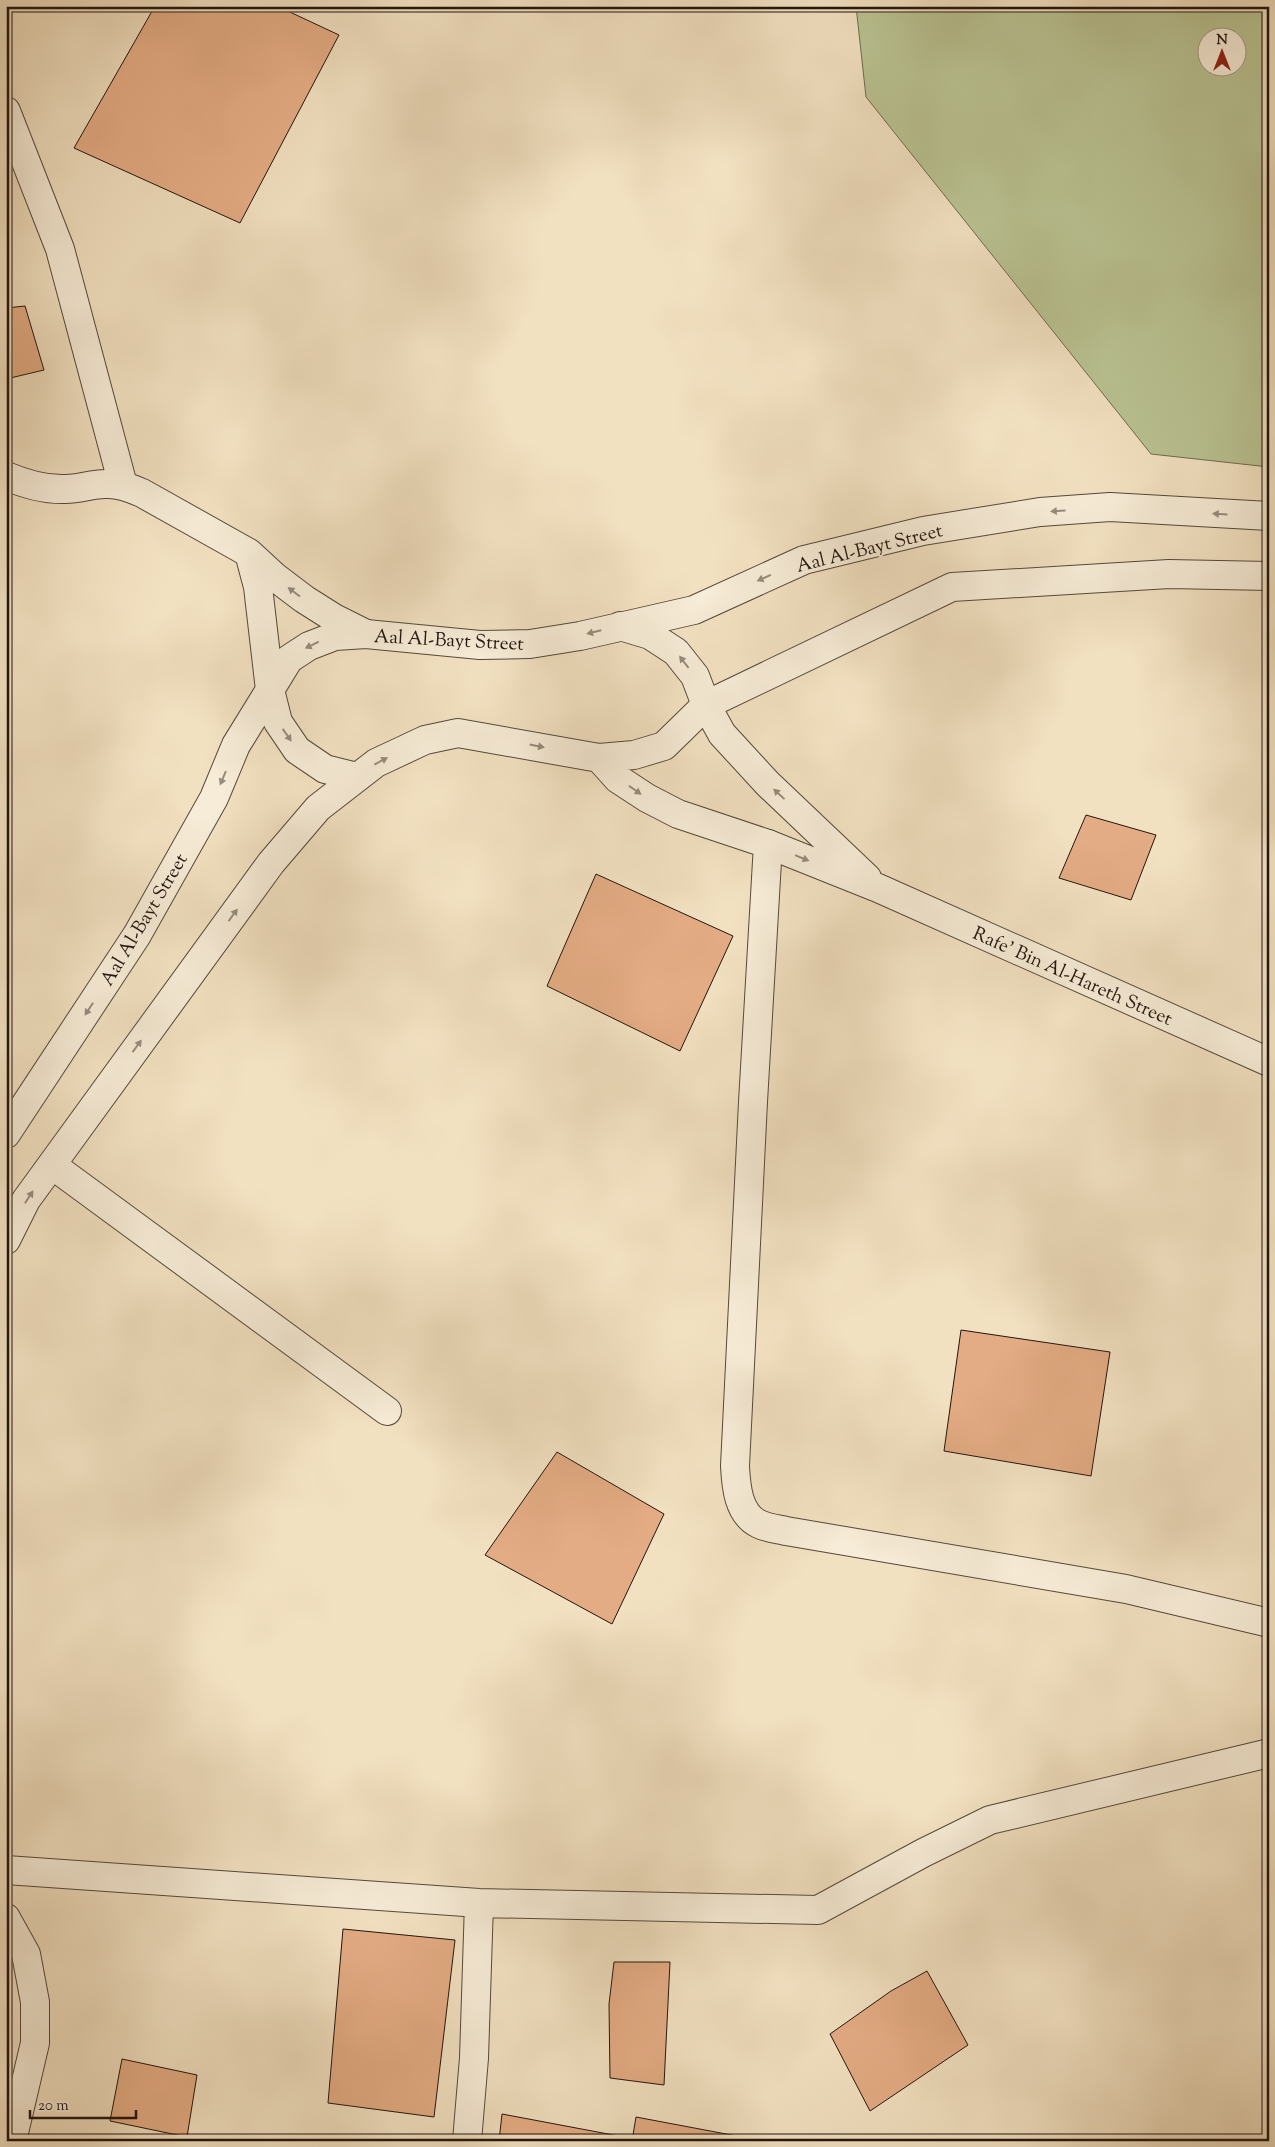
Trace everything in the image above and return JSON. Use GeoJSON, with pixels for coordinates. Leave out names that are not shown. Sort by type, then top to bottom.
{"type":"FeatureCollection","features":[{"type":"Feature","properties":{"kind":"street"},"geometry":{"type":"LineString","coordinates":[[6,111],[60,249],[123,485]]}},
{"type":"Feature","properties":{"kind":"street"},"geometry":{"type":"LineString","coordinates":[[6,476],[20,482],[46,488],[68,490],[105,484],[123,485],[142,493],[249,553],[275,577],[304,599],[334,618],[366,634]]}},
{"type":"Feature","properties":{"kind":"street","name":"Aal Al-Bayt Street"},"geometry":{"type":"LineString","coordinates":[[6,1134],[137,935],[214,798],[236,745],[270,690],[290,659],[309,646],[335,636],[366,634],[480,644],[530,644],[580,636],[694,610],[804,560],[923,531],[1040,512],[1110,507],[1269,516]]}},
{"type":"Feature","properties":{"kind":"street"},"geometry":{"type":"LineString","coordinates":[[249,553],[258,587],[270,690],[278,722],[297,750],[325,769],[357,777]]}},
{"type":"Feature","properties":{"kind":"street"},"geometry":{"type":"LineString","coordinates":[[6,1240],[26,1200],[271,863],[318,808],[376,763],[425,740],[458,733],[599,758],[634,755],[664,746],[706,705],[952,587],[1170,574],[1269,576]]}},
{"type":"Feature","properties":{"kind":"street","name":"Rafe' Bin Al-Hareth Street"},"geometry":{"type":"LineString","coordinates":[[620,626],[650,635],[676,652],[695,676],[706,705],[722,734],[768,784],[878,888]]}},
{"type":"Feature","properties":{"kind":"street","name":"Rafe' Bin Al-Hareth Street"},"geometry":{"type":"LineString","coordinates":[[599,758],[618,779],[647,798],[678,814],[768,844],[878,888],[1269,1062]]}},
{"type":"Feature","properties":{"kind":"street"},"geometry":{"type":"LineString","coordinates":[[768,844],[734,1466],[737,1494],[745,1511],[758,1524],[786,1532],[1126,1589],[1269,1623]]}},
{"type":"Feature","properties":{"kind":"street"},"geometry":{"type":"LineString","coordinates":[[52,1165],[387,1411]]}},
{"type":"Feature","properties":{"kind":"street"},"geometry":{"type":"LineString","coordinates":[[6,1870],[479,1903],[818,1910],[910,1860],[990,1820],[1269,1753]]}},
{"type":"Feature","properties":{"kind":"street"},"geometry":{"type":"LineString","coordinates":[[467,2141],[474,2058],[479,1903]]}},
{"type":"Feature","properties":{"kind":"street"},"geometry":{"type":"LineString","coordinates":[[6,1918],[26,1954],[35,2002],[35,2043],[12,2141]]}},
{"type":"Feature","properties":{"kind":"green space"},"geometry":{"type":"Polygon","coordinates":[[[856,6],[1269,6],[1269,467],[1151,454],[866,97],[856,6]]]}},
{"type":"Feature","properties":{"kind":"building"},"geometry":{"type":"Polygon","coordinates":[[[155,6],[277,6],[339,35],[240,223],[74,148],[155,6]]]}},
{"type":"Feature","properties":{"kind":"building"},"geometry":{"type":"Polygon","coordinates":[[[25,306],[44,370],[6,379],[6,308],[25,306]]]}},
{"type":"Feature","properties":{"kind":"building"},"geometry":{"type":"Polygon","coordinates":[[[1086,815],[1156,835],[1131,900],[1059,878],[1086,815]]]}},
{"type":"Feature","properties":{"kind":"building"},"geometry":{"type":"Polygon","coordinates":[[[596,874],[733,936],[680,1051],[547,986],[596,874]]]}},
{"type":"Feature","properties":{"kind":"building"},"geometry":{"type":"Polygon","coordinates":[[[961,1330],[1110,1352],[1091,1476],[944,1451],[961,1330]]]}},
{"type":"Feature","properties":{"kind":"building"},"geometry":{"type":"Polygon","coordinates":[[[557,1452],[664,1514],[612,1624],[485,1555],[557,1452]]]}},
{"type":"Feature","properties":{"kind":"building"},"geometry":{"type":"Polygon","coordinates":[[[343,1929],[455,1940],[434,2117],[328,2103],[343,1929]]]}},
{"type":"Feature","properties":{"kind":"building"},"geometry":{"type":"Polygon","coordinates":[[[614,1962],[670,1962],[664,2085],[610,2078],[609,2004],[614,1962]]]}},
{"type":"Feature","properties":{"kind":"building"},"geometry":{"type":"Polygon","coordinates":[[[927,1971],[968,2045],[870,2111],[830,2034],[891,1991],[927,1971]]]}},
{"type":"Feature","properties":{"kind":"building"},"geometry":{"type":"Polygon","coordinates":[[[122,2059],[197,2075],[187,2137],[110,2121],[122,2059]]]}},
{"type":"Feature","properties":{"kind":"building"},"geometry":{"type":"Polygon","coordinates":[[[502,2114],[624,2137],[623,2141],[499,2141],[502,2114]]]}},
{"type":"Feature","properties":{"kind":"building"},"geometry":{"type":"Polygon","coordinates":[[[636,2117],[758,2140],[632,2141],[636,2117]]]}}]}
